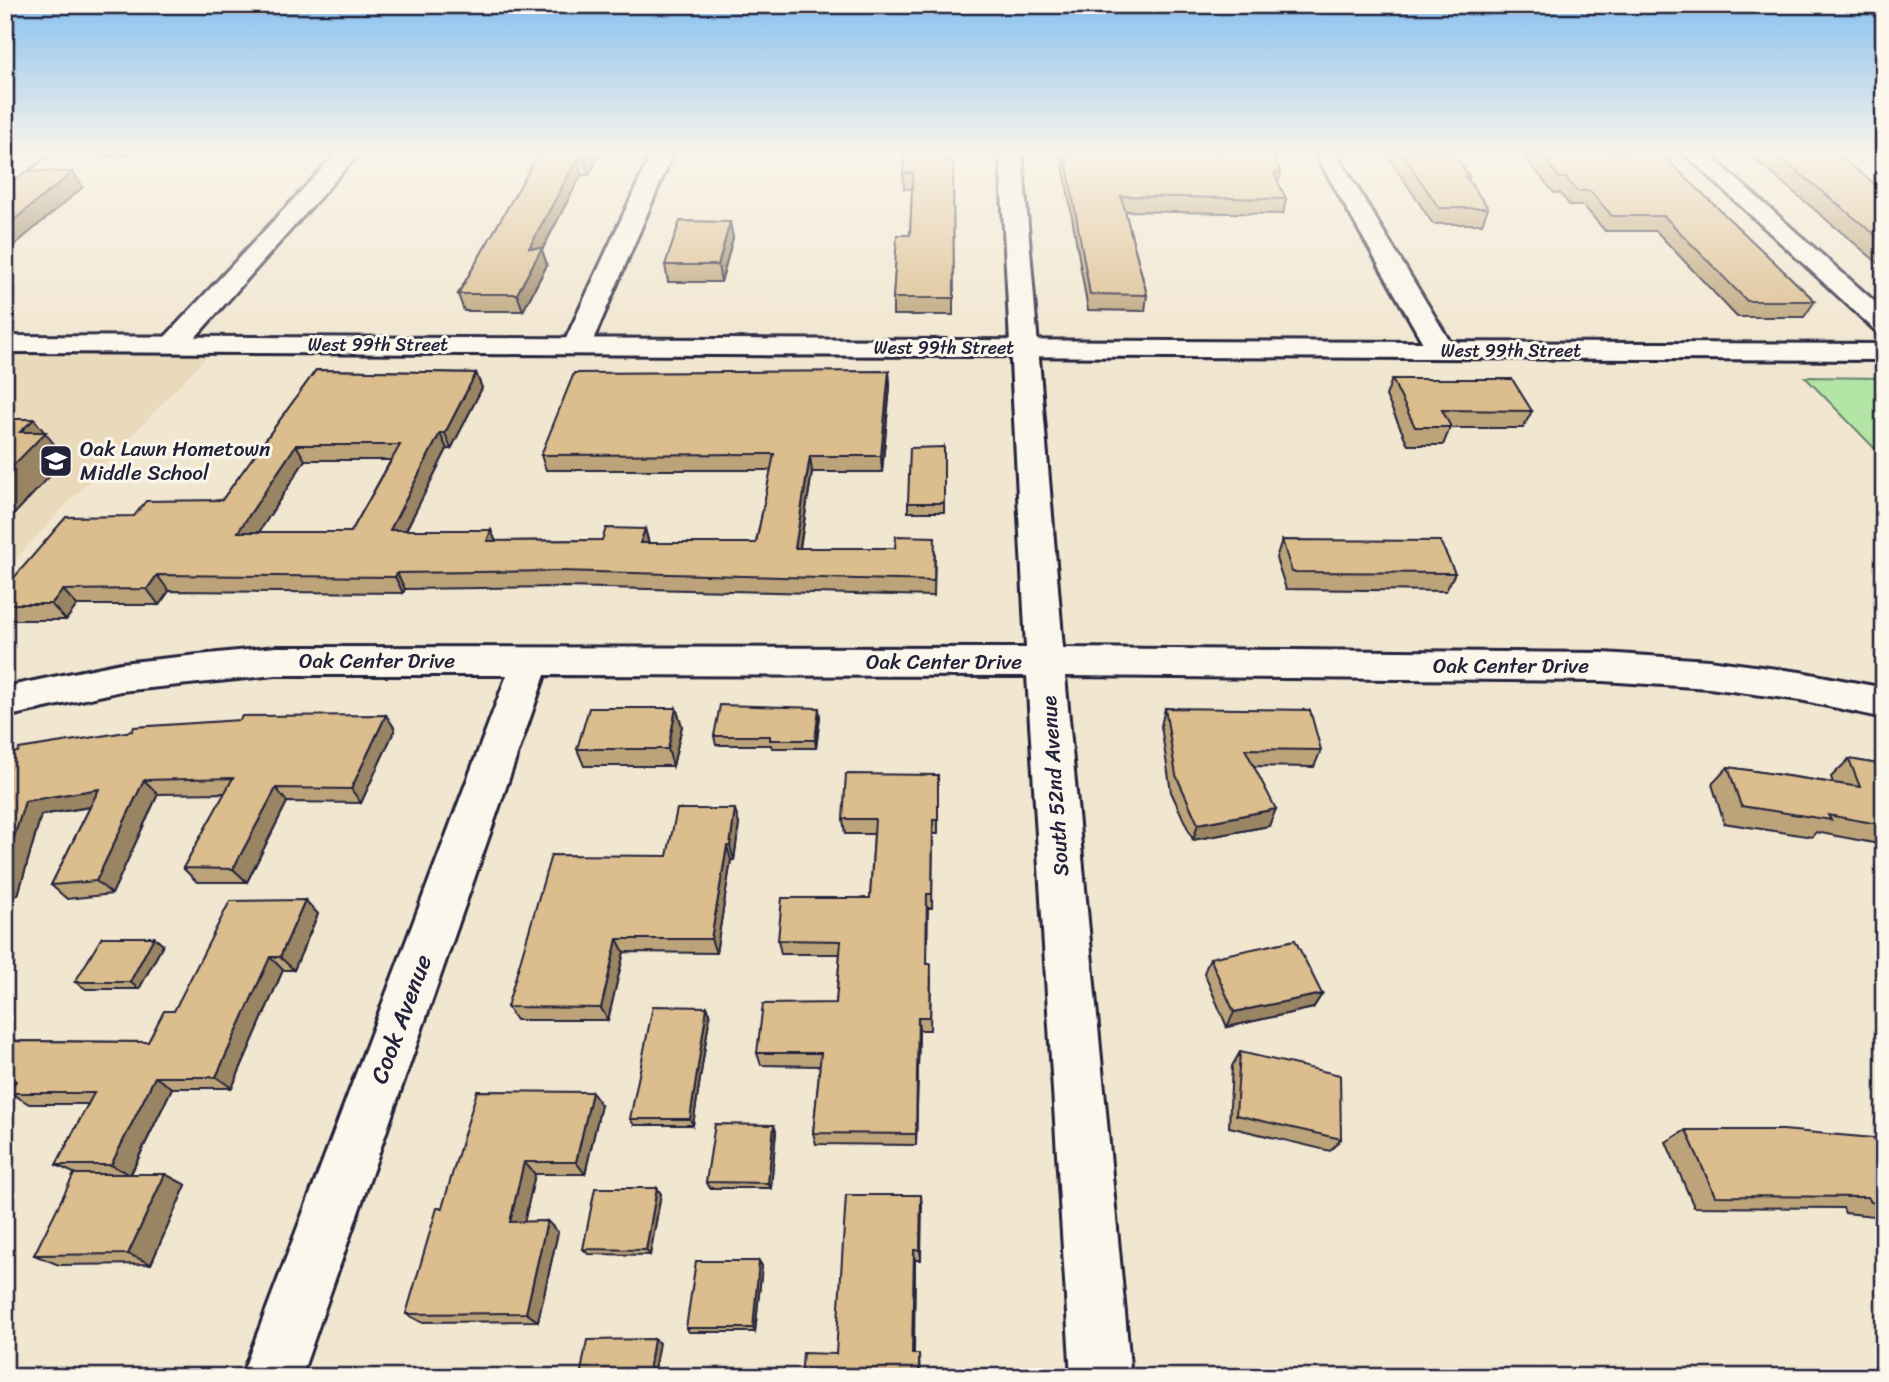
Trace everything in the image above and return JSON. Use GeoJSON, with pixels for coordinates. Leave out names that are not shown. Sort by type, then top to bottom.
{"type":"FeatureCollection","features":[{"type":"Feature","properties":{"kind":"street"},"geometry":{"type":"LineString","coordinates":[[174,344],[290,217]]}},
{"type":"Feature","properties":{"kind":"street"},"geometry":{"type":"LineString","coordinates":[[577,345],[634,217]]}},
{"type":"Feature","properties":{"kind":"street","name":"South 52nd Avenue"},"geometry":{"type":"LineString","coordinates":[[1015,217],[1045,662],[1101,1377]]}},
{"type":"Feature","properties":{"kind":"street"},"geometry":{"type":"LineString","coordinates":[[1363,217],[1441,350]]}},
{"type":"Feature","properties":{"kind":"street"},"geometry":{"type":"LineString","coordinates":[[1766,217],[1884,324]]}},
{"type":"Feature","properties":{"kind":"street","name":"West 99th Street"},"geometry":{"type":"LineString","coordinates":[[5,344],[1884,352]]}},
{"type":"Feature","properties":{"kind":"street","name":"Oak Center Drive"},"geometry":{"type":"LineString","coordinates":[[5,702],[121,677],[276,661],[1045,662],[1603,667],[1709,674],[1800,686],[1884,703]]}},
{"type":"Feature","properties":{"kind":"street","name":"Cook Avenue"},"geometry":{"type":"LineString","coordinates":[[271,1377],[531,662]]}},
{"type":"Feature","properties":{"kind":"shaded area","name":"Oak Lawn Hometown Middle School"},"geometry":{"type":"Polygon","coordinates":[[[5,353],[210,353],[5,570],[5,353]]]}},
{"type":"Feature","properties":{"kind":"green space"},"geometry":{"type":"Polygon","coordinates":[[[1805,377],[1884,378],[1884,458],[1805,377]]]}},
{"type":"Feature","properties":{"kind":"building"},"geometry":{"type":"Polygon","coordinates":[[[5,217],[17,217],[5,227],[5,217]]]}},
{"type":"Feature","properties":{"kind":"building"},"geometry":{"type":"Polygon","coordinates":[[[502,217],[545,217],[529,248],[542,248],[517,294],[458,294],[502,217]]]}},
{"type":"Feature","properties":{"kind":"building"},"geometry":{"type":"Polygon","coordinates":[[[911,217],[953,217],[954,298],[893,298],[897,235],[910,235],[911,217]]]}},
{"type":"Feature","properties":{"kind":"building"},"geometry":{"type":"Polygon","coordinates":[[[1076,217],[1127,217],[1147,295],[1090,294],[1076,217]]]}},
{"type":"Feature","properties":{"kind":"building"},"geometry":{"type":"Polygon","coordinates":[[[1665,217],[1728,217],[1815,301],[1747,301],[1665,217]]]}},
{"type":"Feature","properties":{"kind":"building"},"geometry":{"type":"Polygon","coordinates":[[[1854,217],[1884,217],[1884,242],[1854,217]]]}},
{"type":"Feature","properties":{"kind":"building"},"geometry":{"type":"Polygon","coordinates":[[[680,221],[730,222],[718,265],[665,265],[680,221]]]}},
{"type":"Feature","properties":{"kind":"building"},"geometry":{"type":"Polygon","coordinates":[[[316,370],[476,373],[445,433],[440,433],[390,530],[491,530],[487,541],[602,540],[606,528],[645,529],[640,543],[756,543],[774,454],[541,455],[574,373],[889,371],[881,456],[810,456],[795,548],[895,548],[896,536],[935,537],[934,581],[558,571],[397,573],[395,577],[157,575],[147,589],[63,590],[51,604],[5,604],[5,588],[66,517],[134,516],[146,501],[222,500],[316,370]],[[296,445],[238,532],[351,532],[400,445],[296,445]]]}},
{"type":"Feature","properties":{"kind":"building"},"geometry":{"type":"Polygon","coordinates":[[[1392,379],[1512,379],[1532,411],[1442,410],[1451,427],[1415,427],[1392,379]]]}},
{"type":"Feature","properties":{"kind":"building"},"geometry":{"type":"Polygon","coordinates":[[[5,419],[34,419],[20,432],[46,432],[5,474],[5,419]]]}},
{"type":"Feature","properties":{"kind":"building"},"geometry":{"type":"Polygon","coordinates":[[[944,447],[944,503],[908,503],[910,448],[944,447]]]}},
{"type":"Feature","properties":{"kind":"building"},"geometry":{"type":"Polygon","coordinates":[[[1282,540],[1440,541],[1455,573],[1292,572],[1282,540]]]}},
{"type":"Feature","properties":{"kind":"building"},"geometry":{"type":"Polygon","coordinates":[[[720,705],[819,708],[815,740],[770,740],[770,736],[714,736],[720,705]]]}},
{"type":"Feature","properties":{"kind":"building"},"geometry":{"type":"Polygon","coordinates":[[[589,708],[676,708],[668,749],[577,749],[589,708]]]}},
{"type":"Feature","properties":{"kind":"building"},"geometry":{"type":"Polygon","coordinates":[[[1165,708],[1310,710],[1321,750],[1245,749],[1276,809],[1198,824],[1176,775],[1165,708]]]}},
{"type":"Feature","properties":{"kind":"building"},"geometry":{"type":"Polygon","coordinates":[[[386,715],[351,789],[276,788],[233,869],[183,868],[233,778],[144,780],[96,881],[51,885],[99,789],[25,801],[5,867],[5,755],[18,752],[19,749],[132,731],[134,727],[240,720],[242,716],[386,715]]]}},
{"type":"Feature","properties":{"kind":"building"},"geometry":{"type":"Polygon","coordinates":[[[1849,759],[1884,765],[1884,825],[1828,815],[1831,820],[1741,806],[1728,767],[1860,787],[1849,759]]]}},
{"type":"Feature","properties":{"kind":"building"},"geometry":{"type":"Polygon","coordinates":[[[846,774],[938,775],[938,820],[933,820],[932,894],[927,894],[926,964],[931,964],[930,1017],[918,1017],[916,1134],[813,1133],[821,1053],[757,1053],[763,1004],[836,1003],[841,941],[778,940],[782,898],[870,898],[875,819],[843,819],[846,774]]]}},
{"type":"Feature","properties":{"kind":"building"},"geometry":{"type":"Polygon","coordinates":[[[677,809],[735,809],[711,939],[617,939],[601,1008],[507,1007],[551,855],[667,856],[677,809]]]}},
{"type":"Feature","properties":{"kind":"building"},"geometry":{"type":"Polygon","coordinates":[[[305,900],[280,957],[270,957],[216,1077],[155,1077],[111,1165],[56,1165],[94,1093],[8,1093],[16,1081],[5,1081],[5,1041],[148,1042],[164,1011],[174,1011],[230,901],[305,900]]]}},
{"type":"Feature","properties":{"kind":"building"},"geometry":{"type":"Polygon","coordinates":[[[102,937],[154,937],[130,982],[75,982],[102,937]]]}},
{"type":"Feature","properties":{"kind":"building"},"geometry":{"type":"Polygon","coordinates":[[[1295,940],[1322,994],[1234,1012],[1210,958],[1295,940]]]}},
{"type":"Feature","properties":{"kind":"building"},"geometry":{"type":"Polygon","coordinates":[[[653,1006],[707,1007],[690,1119],[630,1119],[653,1006]]]}},
{"type":"Feature","properties":{"kind":"building"},"geometry":{"type":"Polygon","coordinates":[[[1240,1052],[1340,1075],[1341,1139],[1236,1115],[1240,1052]]]}},
{"type":"Feature","properties":{"kind":"building"},"geometry":{"type":"Polygon","coordinates":[[[477,1091],[592,1092],[576,1162],[524,1162],[510,1222],[547,1221],[526,1313],[406,1314],[437,1208],[442,1208],[477,1091]]]}},
{"type":"Feature","properties":{"kind":"building"},"geometry":{"type":"Polygon","coordinates":[[[715,1124],[774,1125],[768,1183],[706,1182],[715,1124]]]}},
{"type":"Feature","properties":{"kind":"building"},"geometry":{"type":"Polygon","coordinates":[[[1686,1130],[1783,1130],[1884,1139],[1884,1204],[1871,1202],[1868,1197],[1715,1196],[1686,1130]]]}},
{"type":"Feature","properties":{"kind":"building"},"geometry":{"type":"Polygon","coordinates":[[[74,1174],[165,1174],[128,1254],[34,1255],[74,1174]]]}},
{"type":"Feature","properties":{"kind":"building"},"geometry":{"type":"Polygon","coordinates":[[[595,1188],[657,1188],[646,1250],[583,1249],[595,1188]]]}},
{"type":"Feature","properties":{"kind":"building"},"geometry":{"type":"Polygon","coordinates":[[[846,1195],[921,1195],[920,1250],[914,1250],[912,1354],[919,1354],[919,1377],[801,1377],[803,1353],[836,1354],[846,1195]]]}},
{"type":"Feature","properties":{"kind":"building"},"geometry":{"type":"Polygon","coordinates":[[[696,1261],[759,1261],[753,1328],[686,1328],[696,1261]]]}},
{"type":"Feature","properties":{"kind":"building"},"geometry":{"type":"Polygon","coordinates":[[[654,1339],[648,1377],[580,1377],[587,1340],[654,1339]]]}},
{"type":"Feature","properties":{"kind":"place","name":"Oak Lawn Hometown Middle School"},"geometry":{"type":"Point","coordinates":[56,461]}}]}
